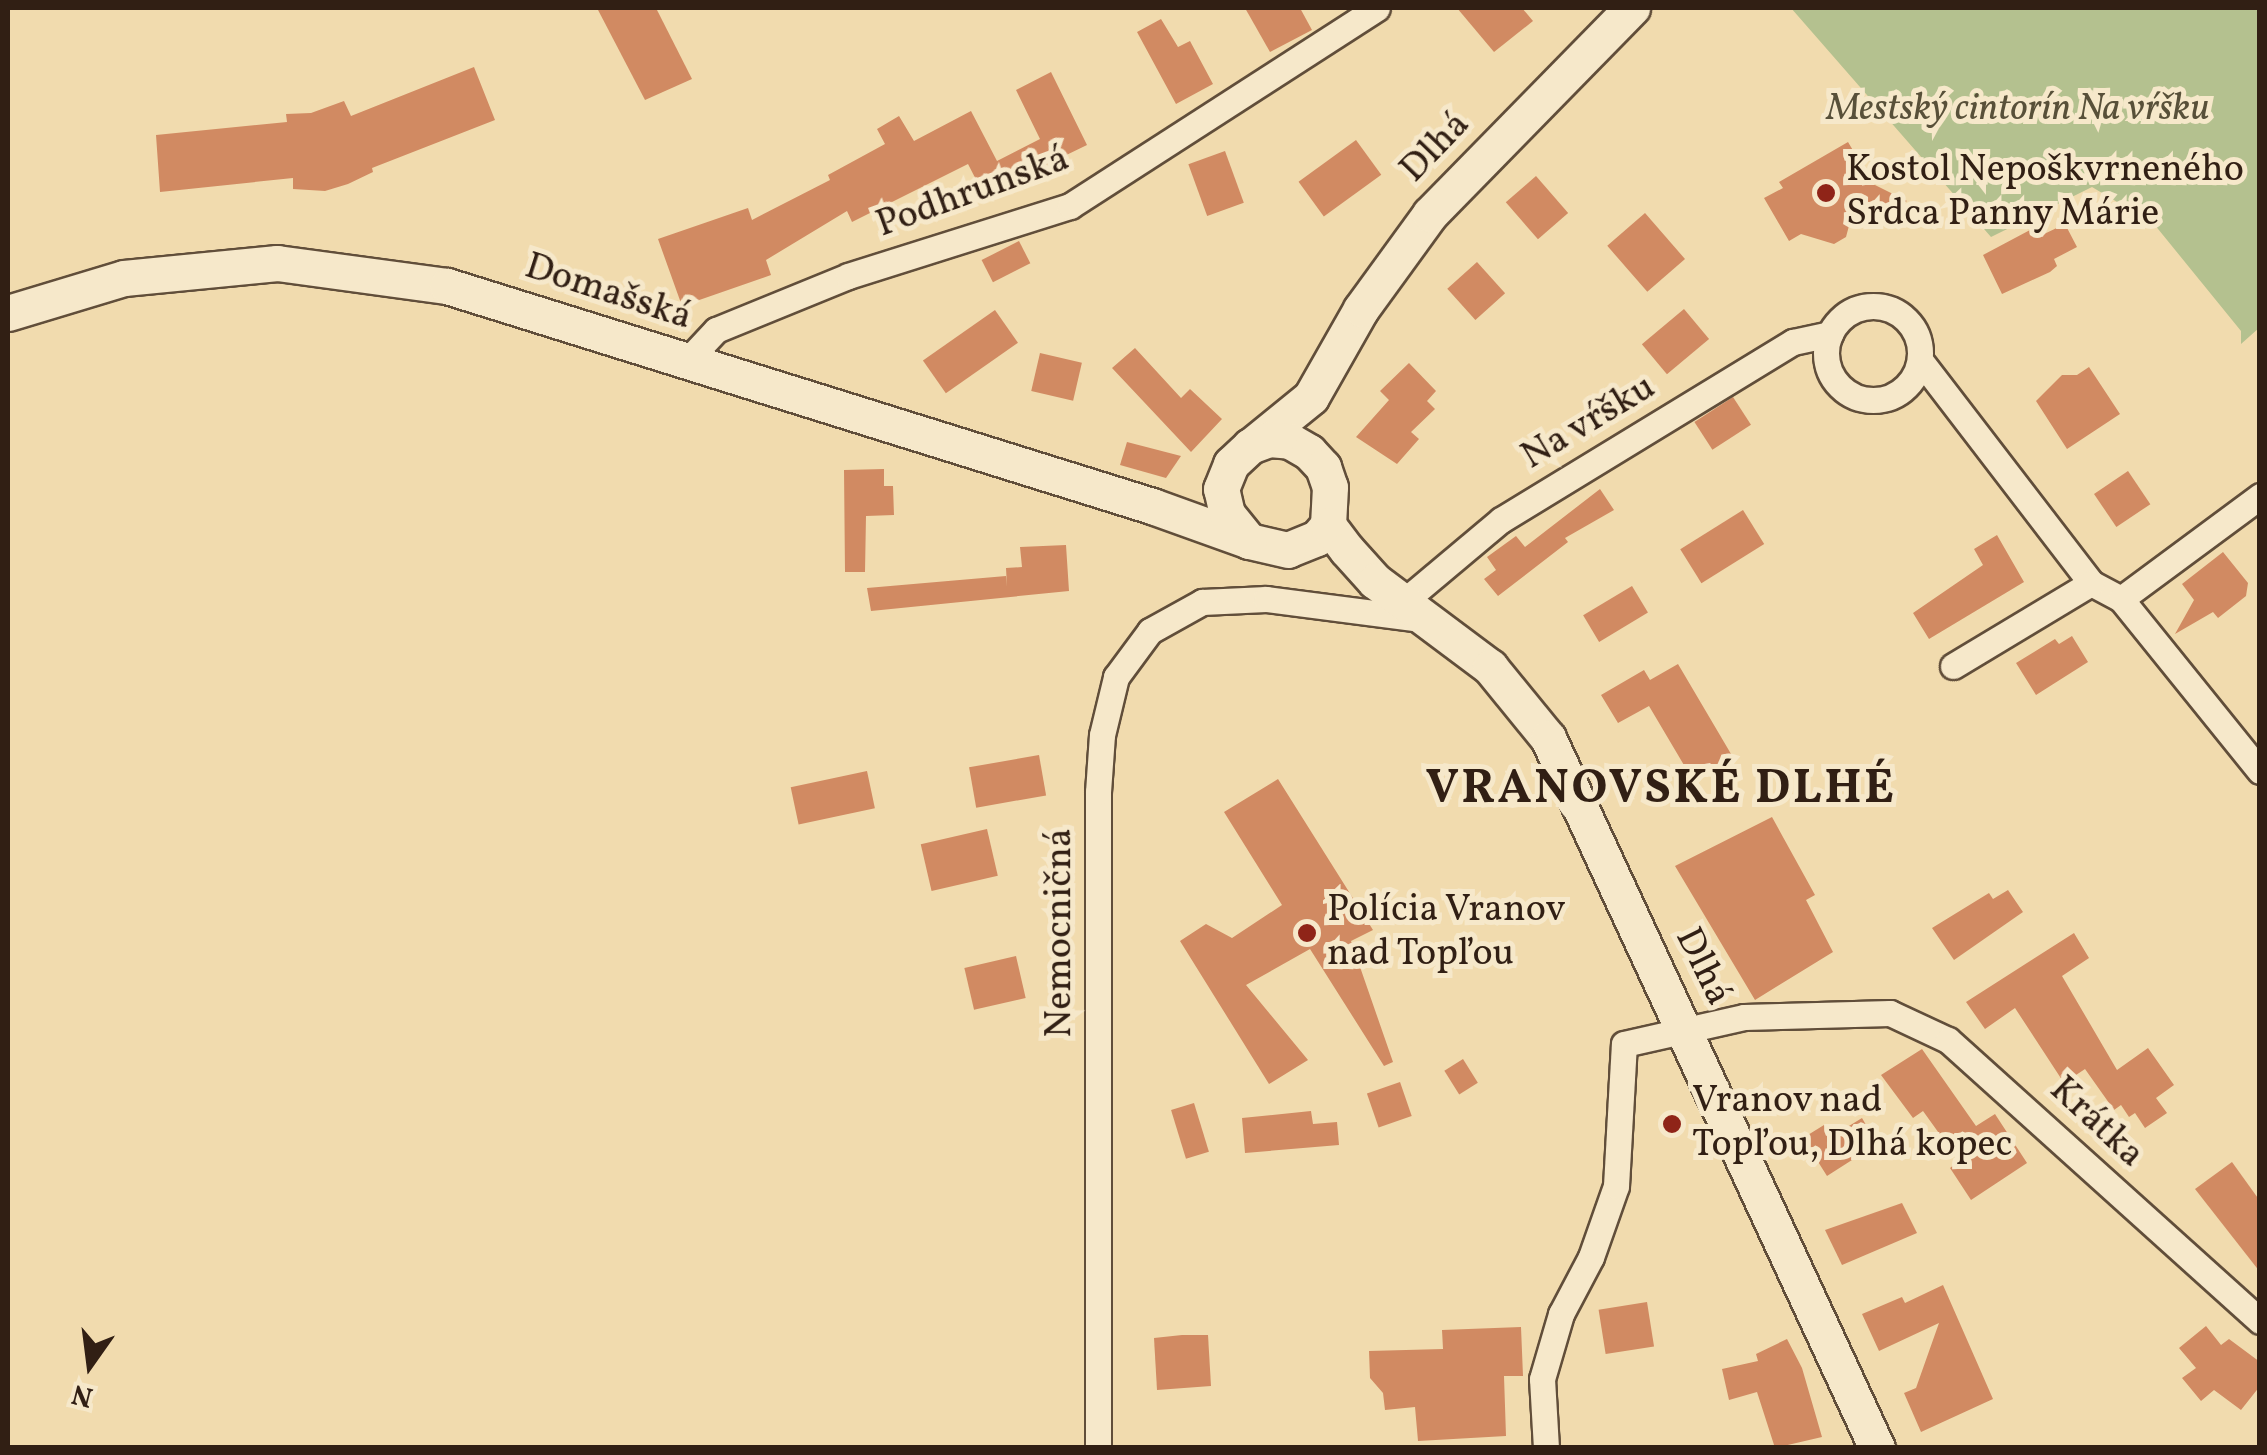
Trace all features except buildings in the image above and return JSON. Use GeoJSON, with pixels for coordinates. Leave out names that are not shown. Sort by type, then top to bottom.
{"type":"FeatureCollection","features":[{"type":"Feature","properties":{"kind":"street","name":"Podhrunská"},"geometry":{"type":"LineString","coordinates":[[686,362],[716,330],[848,276],[1070,206],[1377,8]]}},
{"type":"Feature","properties":{"kind":"street","name":"Dlhá"},"geometry":{"type":"LineString","coordinates":[[1318,382],[1360,309],[1430,214],[1632,8]]}},
{"type":"Feature","properties":{"kind":"street","name":"Domašská"},"geometry":{"type":"LineString","coordinates":[[8,314],[124,278],[277,263],[447,286],[1171,512],[1250,541]]}},
{"type":"Feature","properties":{"kind":"street"},"geometry":{"type":"LineString","coordinates":[[1920,360],[1914,377],[1903,390],[1869,400],[1838,384],[1826,352],[1830,334],[1853,311],[1876,306],[1889,309],[1916,335],[1920,360],[2090,583],[2120,599],[2260,771]]}},
{"type":"Feature","properties":{"kind":"street","name":"Na vŕšku"},"geometry":{"type":"LineString","coordinates":[[1415,611],[1501,520],[1793,342],[1830,334]]}},
{"type":"Feature","properties":{"kind":"street"},"geometry":{"type":"LineString","coordinates":[[1318,382],[1231,464],[1221,489],[1227,514],[1250,541],[1288,550],[1374,581]]}},
{"type":"Feature","properties":{"kind":"street"},"geometry":{"type":"LineString","coordinates":[[1288,550],[1317,538],[1328,524],[1330,487],[1323,467],[1318,382]]}},
{"type":"Feature","properties":{"kind":"street"},"geometry":{"type":"LineString","coordinates":[[1250,446],[1269,440],[1290,441],[1323,467]]}},
{"type":"Feature","properties":{"kind":"street"},"geometry":{"type":"LineString","coordinates":[[1171,512],[1221,489]]}},
{"type":"Feature","properties":{"kind":"street"},"geometry":{"type":"LineString","coordinates":[[2120,599],[2260,496]]}},
{"type":"Feature","properties":{"kind":"street"},"geometry":{"type":"LineString","coordinates":[[1328,524],[1374,581],[1378,595],[1372,603],[1341,607]]}},
{"type":"Feature","properties":{"kind":"street","name":"Dlhá"},"geometry":{"type":"LineString","coordinates":[[1374,581],[1490,667],[1548,738],[1877,1448]]}},
{"type":"Feature","properties":{"kind":"street"},"geometry":{"type":"LineString","coordinates":[[1953,666],[2090,583]]}},
{"type":"Feature","properties":{"kind":"street","name":"Nemocničná"},"geometry":{"type":"LineString","coordinates":[[1098,1448],[1098,792],[1102,735],[1116,676],[1150,631],[1202,602],[1266,599],[1415,611]]}},
{"type":"Feature","properties":{"kind":"street","name":"Krátka"},"geometry":{"type":"LineString","coordinates":[[1685,1030],[1744,1017],[1890,1013],[1948,1040],[2260,1320]]}},
{"type":"Feature","properties":{"kind":"street"},"geometry":{"type":"LineString","coordinates":[[1546,1448],[1542,1378],[1561,1314],[1590,1257],[1616,1186],[1624,1044],[1685,1030]]}},
{"type":"Feature","properties":{"kind":"green space","name":"Mestský cintorín Na vŕšku"},"geometry":{"type":"Polygon","coordinates":[[[1791,8],[2259,8],[2259,328],[2241,344],[2241,331],[2154,224],[2092,187],[1991,237],[1791,8]]]}},
{"type":"Feature","properties":{"kind":"place","name":"Kostol Nepoškvrneného Srdca Panny Márie"},"geometry":{"type":"Point","coordinates":[1826,193]}},
{"type":"Feature","properties":{"kind":"place","name":"Polícia Vranov nad Topľou"},"geometry":{"type":"Point","coordinates":[1307,933]}},
{"type":"Feature","properties":{"kind":"place","name":"Vranov nad Topľou, Dlhá kopec"},"geometry":{"type":"Point","coordinates":[1672,1124]}},
{"type":"Feature","properties":{"kind":"district","name":"VRANOVSKÉ DLHÉ"},"geometry":{"type":"Point","coordinates":[1661,790]}}]}
